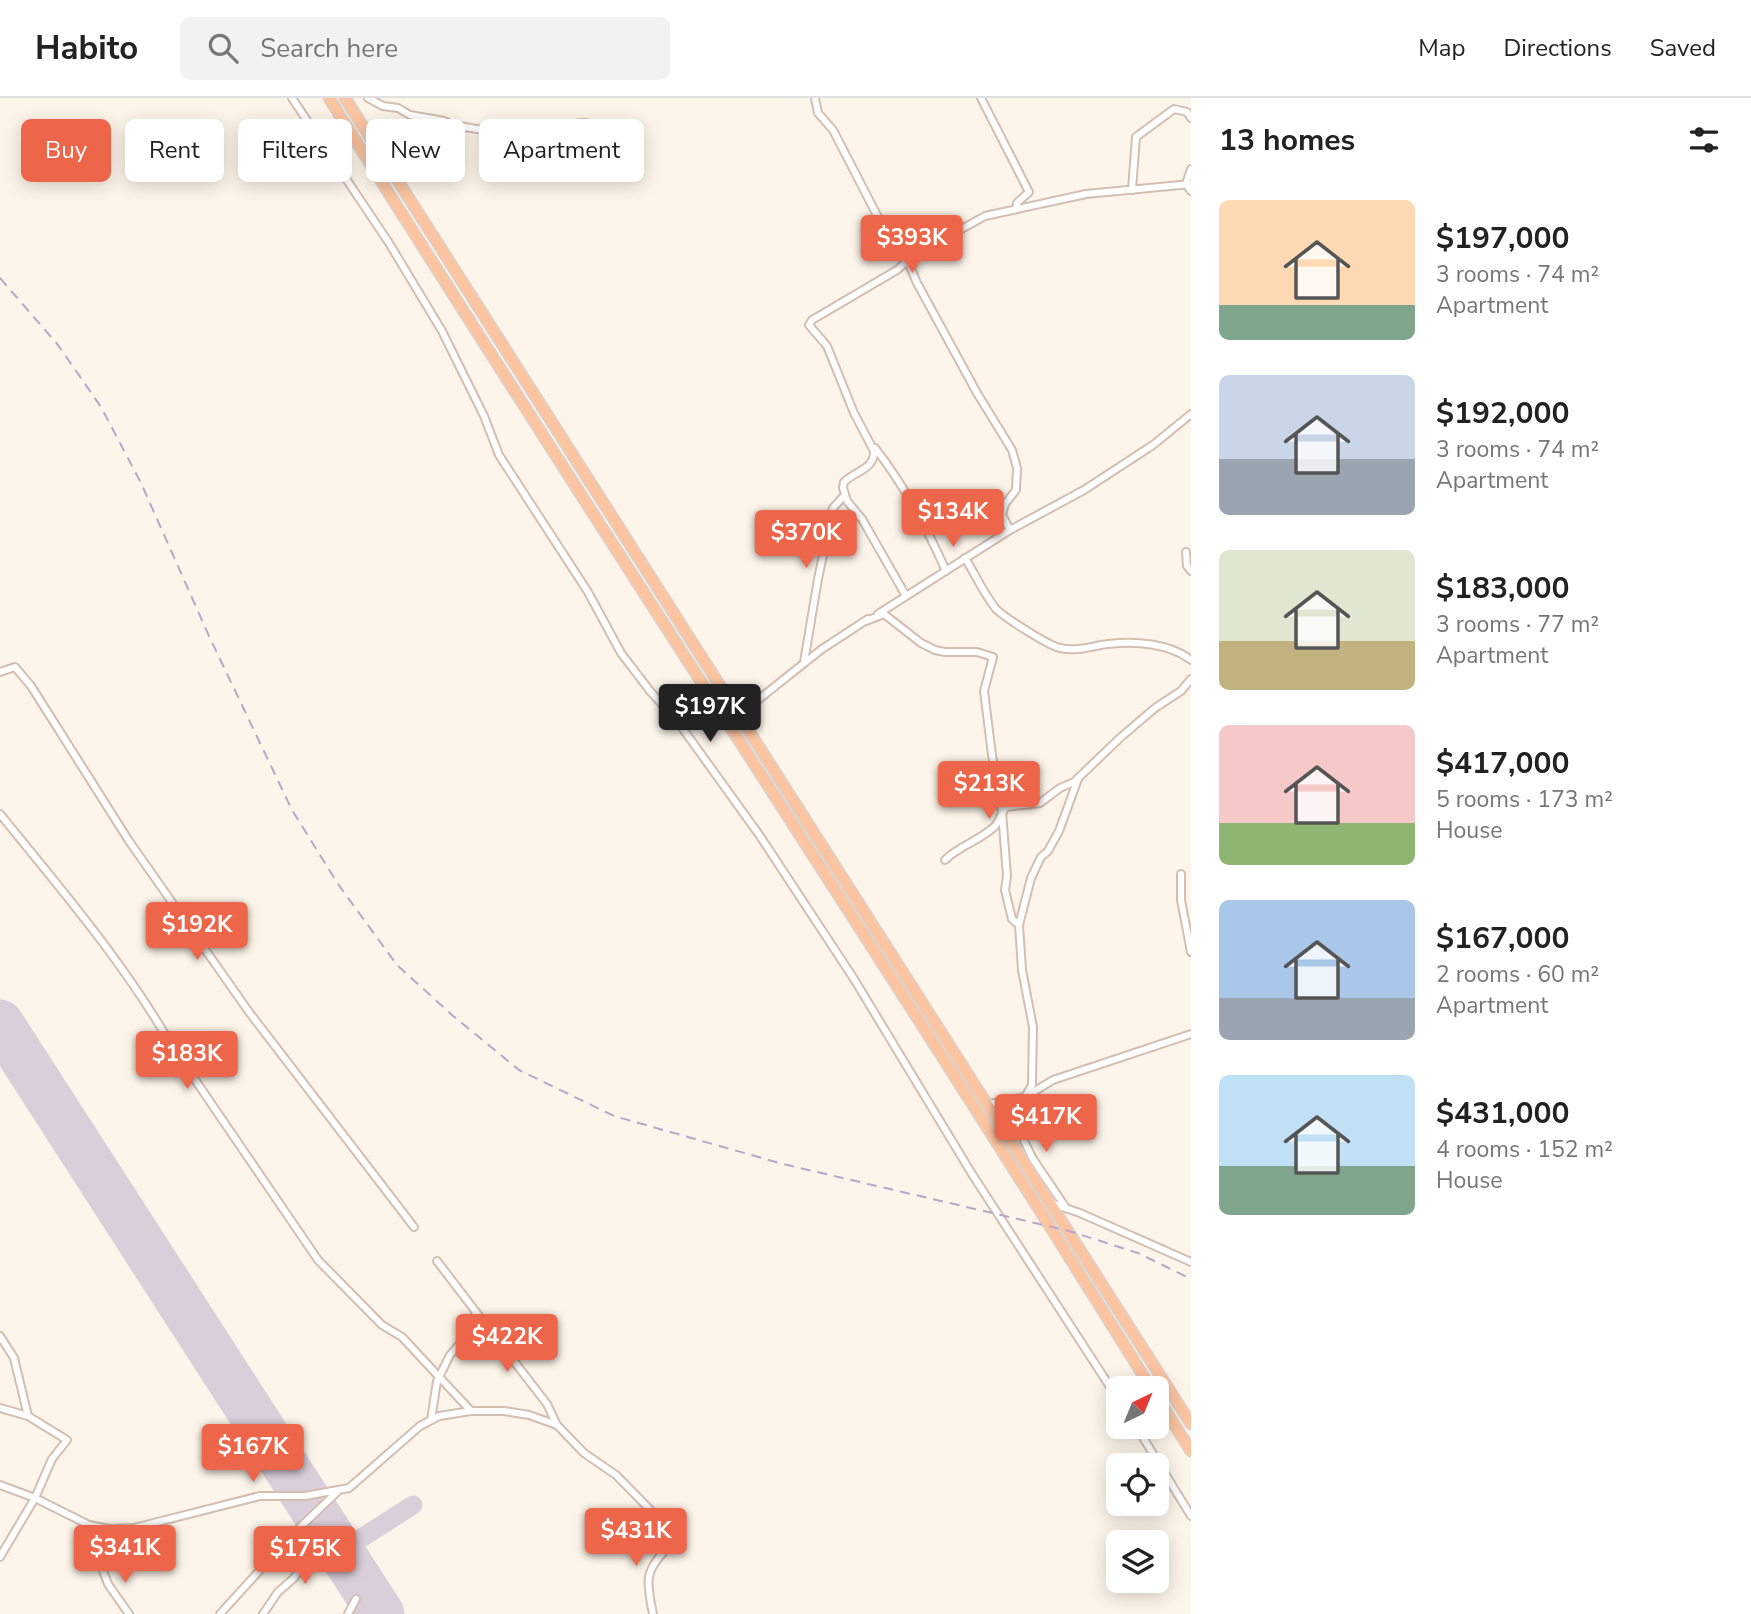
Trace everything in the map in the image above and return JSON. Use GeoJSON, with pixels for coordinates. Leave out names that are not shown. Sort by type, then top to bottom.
{"type":"FeatureCollection","features":[{"type":"Feature","properties":{"kind":"highway"},"geometry":{"type":"LineString","coordinates":[[328,98],[1051,1226],[1144,1376]]}},
{"type":"Feature","properties":{"kind":"highway"},"geometry":{"type":"LineString","coordinates":[[345,98],[1191,1424]]}},
{"type":"Feature","properties":{"kind":"highway"},"geometry":{"type":"LineString","coordinates":[[1169,1416],[1191,1451]]}},
{"type":"Feature","properties":{"kind":"street"},"geometry":{"type":"LineString","coordinates":[[292,98],[389,243],[442,331],[484,416],[499,455],[588,592],[621,653],[678,722],[760,836],[854,979],[972,1174],[1106,1381]]}},
{"type":"Feature","properties":{"kind":"street"},"geometry":{"type":"LineString","coordinates":[[368,98],[383,106],[398,108],[410,116],[479,129]]}},
{"type":"Feature","properties":{"kind":"street"},"geometry":{"type":"LineString","coordinates":[[816,98],[818,113],[833,130],[882,225],[908,260],[917,284],[976,393],[1012,450],[1017,468],[1016,490],[1005,504],[1002,516],[1010,530]]}},
{"type":"Feature","properties":{"kind":"street"},"geometry":{"type":"LineString","coordinates":[[981,98],[1029,192],[1017,203],[1016,209]]}},
{"type":"Feature","properties":{"kind":"street"},"geometry":{"type":"LineString","coordinates":[[1132,190],[1136,137],[1174,108],[1187,112],[1191,118]]}},
{"type":"Feature","properties":{"kind":"street"},"geometry":{"type":"LineString","coordinates":[[906,596],[862,519],[844,496],[844,482],[873,461],[874,451],[854,413],[827,346],[809,325],[821,313],[985,216],[1086,194],[1189,186],[1191,169]]}},
{"type":"Feature","properties":{"kind":"street"},"geometry":{"type":"LineString","coordinates":[[739,715],[804,663],[866,621],[1010,530],[1084,490],[1153,445],[1191,414]]}},
{"type":"Feature","properties":{"kind":"street"},"geometry":{"type":"LineString","coordinates":[[869,441],[891,469],[926,528],[946,571]]}},
{"type":"Feature","properties":{"kind":"street"},"geometry":{"type":"LineString","coordinates":[[804,663],[833,508],[844,496]]}},
{"type":"Feature","properties":{"kind":"street"},"geometry":{"type":"LineString","coordinates":[[1186,552],[1187,566],[1191,571]]}},
{"type":"Feature","properties":{"kind":"street"},"geometry":{"type":"LineString","coordinates":[[965,558],[997,610],[1042,641],[1060,648],[1087,649],[1106,644],[1137,643],[1168,648],[1191,660]]}},
{"type":"Feature","properties":{"kind":"street"},"geometry":{"type":"LineString","coordinates":[[866,621],[884,614],[921,643],[935,650],[977,652],[993,657],[984,691],[1002,812],[1007,876],[1005,890],[1012,919],[1019,925]]}},
{"type":"Feature","properties":{"kind":"street"},"geometry":{"type":"LineString","coordinates":[[0,672],[15,667],[32,686],[129,841],[249,1012],[414,1227]]}},
{"type":"Feature","properties":{"kind":"street"},"geometry":{"type":"LineString","coordinates":[[945,860],[996,826],[1006,807],[1040,803],[1078,779],[1121,737],[1154,708],[1181,691],[1191,679]]}},
{"type":"Feature","properties":{"kind":"street"},"geometry":{"type":"LineString","coordinates":[[1066,1208],[1033,1159],[1024,1141],[1021,1125],[1024,1097],[1032,1085],[1030,1071],[1033,1027],[1022,970],[1019,925],[1031,878],[1041,857],[1059,831],[1078,779]]}},
{"type":"Feature","properties":{"kind":"street"},"geometry":{"type":"LineString","coordinates":[[0,814],[80,910],[152,1011],[178,1055],[318,1260],[382,1325],[402,1337],[471,1411]]}},
{"type":"Feature","properties":{"kind":"street"},"geometry":{"type":"LineString","coordinates":[[1181,874],[1181,900],[1191,952]]}},
{"type":"Feature","properties":{"kind":"street"},"geometry":{"type":"LineString","coordinates":[[989,1104],[1013,1101],[1054,1080],[1191,1034]]}},
{"type":"Feature","properties":{"kind":"street"},"geometry":{"type":"LineString","coordinates":[[1051,1203],[1191,1262]]}},
{"type":"Feature","properties":{"kind":"street"},"geometry":{"type":"LineString","coordinates":[[437,1261],[547,1404],[557,1425],[584,1453],[616,1475],[676,1536],[650,1567],[647,1585],[653,1614]]}},
{"type":"Feature","properties":{"kind":"street"},"geometry":{"type":"LineString","coordinates":[[431,1420],[439,1378],[450,1355],[464,1339],[476,1312]]}},
{"type":"Feature","properties":{"kind":"street"},"geometry":{"type":"LineString","coordinates":[[0,1336],[14,1358],[28,1416]]}},
{"type":"Feature","properties":{"kind":"street"},"geometry":{"type":"LineString","coordinates":[[0,1408],[28,1416],[67,1440],[52,1459],[35,1498],[0,1557]]}},
{"type":"Feature","properties":{"kind":"street"},"geometry":{"type":"LineString","coordinates":[[0,1485],[35,1498],[89,1525],[110,1529],[134,1528],[260,1496],[305,1496],[349,1488],[420,1426],[439,1416],[471,1411],[504,1411],[529,1415],[557,1425]]}},
{"type":"Feature","properties":{"kind":"street"},"geometry":{"type":"LineString","coordinates":[[1144,1439],[1191,1516]]}},
{"type":"Feature","properties":{"kind":"street"},"geometry":{"type":"LineString","coordinates":[[220,1614],[290,1537],[338,1490]]}},
{"type":"Feature","properties":{"kind":"street"},"geometry":{"type":"LineString","coordinates":[[89,1525],[104,1559]]}},
{"type":"Feature","properties":{"kind":"street"},"geometry":{"type":"LineString","coordinates":[[263,1614],[278,1592],[293,1579],[310,1557],[318,1539]]}},
{"type":"Feature","properties":{"kind":"street"},"geometry":{"type":"LineString","coordinates":[[102,1567],[108,1584],[129,1614]]}},
{"type":"Feature","properties":{"kind":"street"},"geometry":{"type":"LineString","coordinates":[[348,1614],[356,1599]]}},
{"type":"Feature","properties":{"kind":"taxiway"},"geometry":{"type":"LineString","coordinates":[[341,1551],[413,1505]]}},
{"type":"Feature","properties":{"kind":"runway"},"geometry":{"type":"LineString","coordinates":[[0,1023],[381,1614]]}},
{"type":"Feature","properties":{"kind":"railway"},"geometry":{"type":"LineString","coordinates":[[0,278],[58,345],[101,407],[141,483],[209,636],[292,810],[338,884],[397,965],[452,1015],[519,1070],[614,1116],[783,1164],[1069,1231],[1138,1253],[1191,1279]]}}]}
